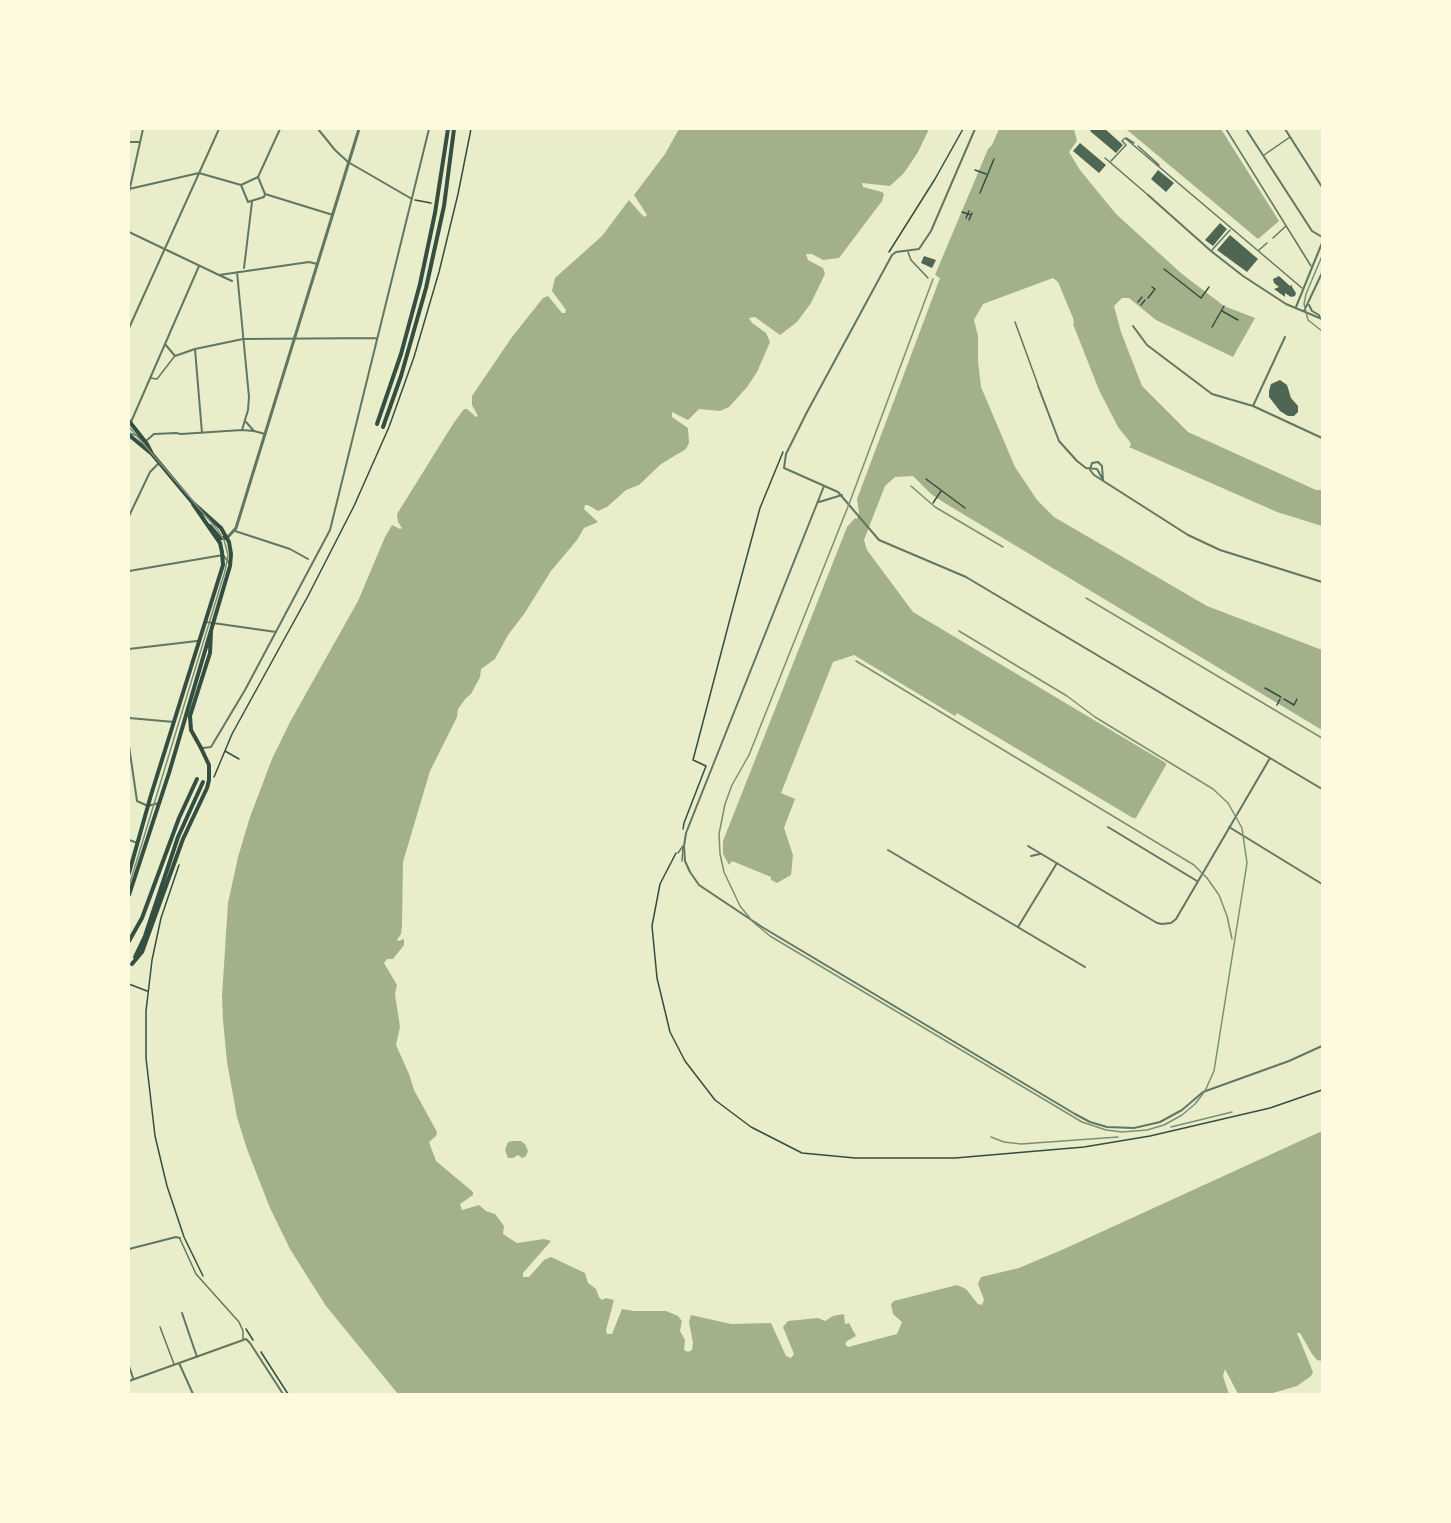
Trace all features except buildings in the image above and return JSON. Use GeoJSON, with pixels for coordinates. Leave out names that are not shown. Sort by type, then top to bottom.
{"type":"FeatureCollection","features":[{"type":"Feature","properties":{"kind":"main road"},"geometry":{"type":"LineString","coordinates":[[377,424],[417,295],[435,213],[448,129]]}},
{"type":"Feature","properties":{"kind":"main road"},"geometry":{"type":"LineString","coordinates":[[383,427],[408,354],[426,288],[444,206],[454,129]]}},
{"type":"Feature","properties":{"kind":"main road"},"geometry":{"type":"LineString","coordinates":[[129,895],[176,753],[230,566],[231,550],[220,528],[192,502],[152,454],[130,422]]}},
{"type":"Feature","properties":{"kind":"main road"},"geometry":{"type":"LineString","coordinates":[[129,434],[152,454]]}},
{"type":"Feature","properties":{"kind":"main road"},"geometry":{"type":"LineString","coordinates":[[129,873],[222,570],[221,547],[192,502]]}},
{"type":"Feature","properties":{"kind":"main road"},"geometry":{"type":"LineString","coordinates":[[207,525],[214,529],[222,539],[227,538]]}},
{"type":"Feature","properties":{"kind":"main road"},"geometry":{"type":"LineString","coordinates":[[221,547],[227,538]]}},
{"type":"Feature","properties":{"kind":"main road"},"geometry":{"type":"LineString","coordinates":[[130,966],[142,952],[188,826],[207,788],[209,765],[191,730],[190,716],[209,656],[211,629]]}},
{"type":"Feature","properties":{"kind":"main road"},"geometry":{"type":"LineString","coordinates":[[129,941],[142,918],[175,826],[197,779]]}},
{"type":"Feature","properties":{"kind":"main road"},"geometry":{"type":"LineString","coordinates":[[130,966],[145,936],[182,829],[203,782]]}},
{"type":"Feature","properties":{"kind":"main road"},"geometry":{"type":"LineString","coordinates":[[138,843],[147,840]]}},
{"type":"Feature","properties":{"kind":"street"},"geometry":{"type":"LineString","coordinates":[[143,129],[129,190],[199,173],[241,185],[258,177],[280,129]]}},
{"type":"Feature","properties":{"kind":"street"},"geometry":{"type":"LineString","coordinates":[[129,328],[219,129]]}},
{"type":"Feature","properties":{"kind":"street"},"geometry":{"type":"LineString","coordinates":[[318,129],[348,162],[412,199]]}},
{"type":"Feature","properties":{"kind":"street"},"geometry":{"type":"LineString","coordinates":[[227,538],[235,531],[359,129]]}},
{"type":"Feature","properties":{"kind":"street"},"geometry":{"type":"LineString","coordinates":[[201,748],[207,749],[213,744],[330,530],[429,129]]}},
{"type":"Feature","properties":{"kind":"street"},"geometry":{"type":"LineString","coordinates":[[975,129],[932,231],[921,248],[896,252],[892,255],[807,412],[784,458],[783,466],[787,471],[842,495],[869,531],[883,543],[966,578],[1322,789]]}},
{"type":"Feature","properties":{"kind":"street"},"geometry":{"type":"LineString","coordinates":[[1226,129],[1312,267]]}},
{"type":"Feature","properties":{"kind":"street"},"geometry":{"type":"LineString","coordinates":[[1246,129],[1312,231],[1322,237]]}},
{"type":"Feature","properties":{"kind":"street"},"geometry":{"type":"LineString","coordinates":[[1285,129],[1322,187]]}},
{"type":"Feature","properties":{"kind":"street"},"geometry":{"type":"LineString","coordinates":[[1263,155],[1290,137]]}},
{"type":"Feature","properties":{"kind":"street"},"geometry":{"type":"LineString","coordinates":[[1125,138],[1134,143]]}},
{"type":"Feature","properties":{"kind":"street"},"geometry":{"type":"LineString","coordinates":[[1110,162],[1126,145],[1122,141],[1125,138]]}},
{"type":"Feature","properties":{"kind":"street"},"geometry":{"type":"LineString","coordinates":[[1125,138],[1159,166]]}},
{"type":"Feature","properties":{"kind":"street"},"geometry":{"type":"LineString","coordinates":[[129,142],[140,141]]}},
{"type":"Feature","properties":{"kind":"street"},"geometry":{"type":"LineString","coordinates":[[1138,146],[1303,288]]}},
{"type":"Feature","properties":{"kind":"street"},"geometry":{"type":"LineString","coordinates":[[1105,158],[1243,276],[1286,304],[1321,318]]}},
{"type":"Feature","properties":{"kind":"street"},"geometry":{"type":"LineString","coordinates":[[258,177],[265,194]]}},
{"type":"Feature","properties":{"kind":"street"},"geometry":{"type":"LineString","coordinates":[[241,185],[248,202],[265,194]]}},
{"type":"Feature","properties":{"kind":"street"},"geometry":{"type":"LineString","coordinates":[[265,194],[333,215]]}},
{"type":"Feature","properties":{"kind":"street"},"geometry":{"type":"LineString","coordinates":[[244,270],[252,202]]}},
{"type":"Feature","properties":{"kind":"street"},"geometry":{"type":"LineString","coordinates":[[1273,238],[1287,226]]}},
{"type":"Feature","properties":{"kind":"street"},"geometry":{"type":"LineString","coordinates":[[1211,251],[1230,230]]}},
{"type":"Feature","properties":{"kind":"street"},"geometry":{"type":"LineString","coordinates":[[129,232],[232,281]]}},
{"type":"Feature","properties":{"kind":"street"},"geometry":{"type":"LineString","coordinates":[[1259,251],[1268,243]]}},
{"type":"Feature","properties":{"kind":"street"},"geometry":{"type":"LineString","coordinates":[[1296,307],[1322,243]]}},
{"type":"Feature","properties":{"kind":"street"},"geometry":{"type":"LineString","coordinates":[[908,251],[911,260],[928,278]]}},
{"type":"Feature","properties":{"kind":"street"},"geometry":{"type":"LineString","coordinates":[[219,274],[309,262],[317,264]]}},
{"type":"Feature","properties":{"kind":"street"},"geometry":{"type":"LineString","coordinates":[[130,422],[199,266]]}},
{"type":"Feature","properties":{"kind":"street"},"geometry":{"type":"LineString","coordinates":[[237,272],[249,398],[242,430]]}},
{"type":"Feature","properties":{"kind":"street"},"geometry":{"type":"LineString","coordinates":[[1301,311],[1305,310],[1322,273]]}},
{"type":"Feature","properties":{"kind":"street"},"geometry":{"type":"LineString","coordinates":[[1310,300],[1311,309],[1321,318]]}},
{"type":"Feature","properties":{"kind":"street"},"geometry":{"type":"LineString","coordinates":[[1014,322],[1059,441],[1077,461],[1097,469],[1103,480]]}},
{"type":"Feature","properties":{"kind":"street"},"geometry":{"type":"LineString","coordinates":[[1133,326],[1147,345],[1212,394],[1253,406],[1322,438]]}},
{"type":"Feature","properties":{"kind":"street"},"geometry":{"type":"LineString","coordinates":[[1253,406],[1285,337]]}},
{"type":"Feature","properties":{"kind":"street"},"geometry":{"type":"LineString","coordinates":[[150,378],[157,379],[175,356],[243,339],[377,338]]}},
{"type":"Feature","properties":{"kind":"street"},"geometry":{"type":"LineString","coordinates":[[165,344],[175,356]]}},
{"type":"Feature","properties":{"kind":"street"},"geometry":{"type":"LineString","coordinates":[[195,350],[202,433]]}},
{"type":"Feature","properties":{"kind":"street"},"geometry":{"type":"LineString","coordinates":[[129,414],[135,410]]}},
{"type":"Feature","properties":{"kind":"street"},"geometry":{"type":"LineString","coordinates":[[245,422],[254,430]]}},
{"type":"Feature","properties":{"kind":"street"},"geometry":{"type":"LineString","coordinates":[[129,434],[138,436],[146,443],[148,438],[154,434],[254,430],[265,434]]}},
{"type":"Feature","properties":{"kind":"street"},"geometry":{"type":"LineString","coordinates":[[129,516],[150,472],[159,463]]}},
{"type":"Feature","properties":{"kind":"street"},"geometry":{"type":"LineString","coordinates":[[1090,468],[1092,463],[1099,463],[1103,480]]}},
{"type":"Feature","properties":{"kind":"street"},"geometry":{"type":"LineString","coordinates":[[1090,468],[1092,473],[1199,540],[1220,550],[1322,582]]}},
{"type":"Feature","properties":{"kind":"street"},"geometry":{"type":"LineString","coordinates":[[682,861],[686,833],[824,486]]}},
{"type":"Feature","properties":{"kind":"street"},"geometry":{"type":"LineString","coordinates":[[817,502],[842,495]]}},
{"type":"Feature","properties":{"kind":"street"},"geometry":{"type":"LineString","coordinates":[[235,531],[290,549],[308,559]]}},
{"type":"Feature","properties":{"kind":"street"},"geometry":{"type":"LineString","coordinates":[[129,571],[223,555],[230,566]]}},
{"type":"Feature","properties":{"kind":"street"},"geometry":{"type":"LineString","coordinates":[[206,622],[276,632]]}},
{"type":"Feature","properties":{"kind":"street"},"geometry":{"type":"LineString","coordinates":[[129,649],[196,640],[200,642]]}},
{"type":"Feature","properties":{"kind":"street"},"geometry":{"type":"LineString","coordinates":[[129,718],[175,723]]}},
{"type":"Feature","properties":{"kind":"street"},"geometry":{"type":"LineString","coordinates":[[129,746],[135,798],[148,807],[159,803]]}},
{"type":"Feature","properties":{"kind":"street"},"geometry":{"type":"LineString","coordinates":[[1028,846],[1162,924],[1171,923],[1176,919],[1270,758]]}},
{"type":"Feature","properties":{"kind":"street"},"geometry":{"type":"LineString","coordinates":[[1108,827],[1197,881]]}},
{"type":"Feature","properties":{"kind":"street"},"geometry":{"type":"LineString","coordinates":[[1228,827],[1322,884]]}},
{"type":"Feature","properties":{"kind":"street"},"geometry":{"type":"LineString","coordinates":[[129,840],[138,843]]}},
{"type":"Feature","properties":{"kind":"street"},"geometry":{"type":"LineString","coordinates":[[678,853],[684,844]]}},
{"type":"Feature","properties":{"kind":"street"},"geometry":{"type":"LineString","coordinates":[[684,844],[687,867],[701,887],[762,927],[1082,1118],[1099,1124],[1117,1128],[1155,1124],[1178,1113],[1201,1092],[1289,1061],[1322,1046]]}},
{"type":"Feature","properties":{"kind":"street"},"geometry":{"type":"LineString","coordinates":[[888,849],[1085,967]]}},
{"type":"Feature","properties":{"kind":"street"},"geometry":{"type":"LineString","coordinates":[[1031,856],[1041,854]]}},
{"type":"Feature","properties":{"kind":"street"},"geometry":{"type":"LineString","coordinates":[[1018,927],[1057,863]]}},
{"type":"Feature","properties":{"kind":"street"},"geometry":{"type":"LineString","coordinates":[[129,1250],[176,1237],[180,1238],[202,1282],[239,1322],[243,1331],[243,1340]]}},
{"type":"Feature","properties":{"kind":"street"},"geometry":{"type":"LineString","coordinates":[[182,1313],[197,1357]]}},
{"type":"Feature","properties":{"kind":"street"},"geometry":{"type":"LineString","coordinates":[[160,1327],[174,1365]]}},
{"type":"Feature","properties":{"kind":"street"},"geometry":{"type":"LineString","coordinates":[[129,1381],[243,1340],[250,1343],[283,1394]]}},
{"type":"Feature","properties":{"kind":"street"},"geometry":{"type":"LineString","coordinates":[[179,1363],[193,1394]]}},
{"type":"Feature","properties":{"kind":"street"},"geometry":{"type":"LineString","coordinates":[[129,1366],[133,1378]]}},
{"type":"Feature","properties":{"kind":"path"},"geometry":{"type":"LineString","coordinates":[[211,784],[225,751],[350,516],[386,434],[414,357],[439,272],[471,129]]}},
{"type":"Feature","properties":{"kind":"path"},"geometry":{"type":"LineString","coordinates":[[980,193],[994,159]]}},
{"type":"Feature","properties":{"kind":"path"},"geometry":{"type":"LineString","coordinates":[[975,170],[987,175]]}},
{"type":"Feature","properties":{"kind":"path"},"geometry":{"type":"LineString","coordinates":[[412,199],[427,202]]}},
{"type":"Feature","properties":{"kind":"path"},"geometry":{"type":"LineString","coordinates":[[449,206],[456,204]]}},
{"type":"Feature","properties":{"kind":"path"},"geometry":{"type":"LineString","coordinates":[[962,212],[970,213]]}},
{"type":"Feature","properties":{"kind":"path"},"geometry":{"type":"LineString","coordinates":[[966,218],[970,213]]}},
{"type":"Feature","properties":{"kind":"path"},"geometry":{"type":"LineString","coordinates":[[969,220],[970,213]]}},
{"type":"Feature","properties":{"kind":"path"},"geometry":{"type":"LineString","coordinates":[[1164,269],[1201,298],[1209,288]]}},
{"type":"Feature","properties":{"kind":"path"},"geometry":{"type":"LineString","coordinates":[[1141,305],[1155,290],[1152,287]]}},
{"type":"Feature","properties":{"kind":"path"},"geometry":{"type":"LineString","coordinates":[[1138,302],[1142,297]]}},
{"type":"Feature","properties":{"kind":"path"},"geometry":{"type":"LineString","coordinates":[[1212,327],[1224,306]]}},
{"type":"Feature","properties":{"kind":"path"},"geometry":{"type":"LineString","coordinates":[[1221,311],[1238,320]]}},
{"type":"Feature","properties":{"kind":"path"},"geometry":{"type":"LineString","coordinates":[[683,831],[706,766],[693,760],[754,528],[776,466]]}},
{"type":"Feature","properties":{"kind":"path"},"geometry":{"type":"LineString","coordinates":[[926,479],[965,508]]}},
{"type":"Feature","properties":{"kind":"path"},"geometry":{"type":"LineString","coordinates":[[933,503],[942,490]]}},
{"type":"Feature","properties":{"kind":"path"},"geometry":{"type":"LineString","coordinates":[[1265,688],[1294,705],[1297,699]]}},
{"type":"Feature","properties":{"kind":"path"},"geometry":{"type":"LineString","coordinates":[[1276,705],[1282,698]]}},
{"type":"Feature","properties":{"kind":"path"},"geometry":{"type":"LineString","coordinates":[[225,751],[239,759]]}},
{"type":"Feature","properties":{"kind":"path"},"geometry":{"type":"LineString","coordinates":[[680,846],[660,884],[652,927],[657,978],[670,1032],[684,1061],[715,1100],[751,1127],[802,1153],[855,1158],[935,1158],[1084,1147],[1150,1136],[1270,1108],[1322,1090]]}},
{"type":"Feature","properties":{"kind":"path"},"geometry":{"type":"LineString","coordinates":[[181,859],[156,938],[148,991],[146,1058],[155,1136],[173,1207],[203,1276],[202,1282]]}},
{"type":"Feature","properties":{"kind":"path"},"geometry":{"type":"LineString","coordinates":[[129,984],[148,991]]}},
{"type":"Feature","properties":{"kind":"path"},"geometry":{"type":"LineString","coordinates":[[258,1348],[288,1394]]}},
{"type":"Feature","properties":{"kind":"shaded area"},"geometry":{"type":"Polygon","coordinates":[[[679,129],[929,129],[904,173],[890,186],[862,183],[863,187],[882,192],[884,194],[882,201],[839,258],[823,260],[812,254],[806,254],[808,260],[823,268],[825,274],[811,303],[797,322],[780,335],[755,317],[749,318],[766,333],[770,342],[757,372],[729,407],[720,411],[699,409],[688,420],[672,412],[672,417],[688,428],[689,443],[686,449],[661,464],[639,485],[626,490],[607,507],[598,511],[585,505],[584,509],[598,522],[584,528],[551,571],[508,635],[495,659],[481,669],[480,677],[471,694],[458,709],[457,717],[430,771],[403,862],[402,925],[401,934],[397,940],[404,939],[404,945],[393,959],[387,959],[384,963],[397,985],[395,994],[400,1027],[396,1045],[414,1090],[437,1132],[429,1142],[436,1161],[473,1192],[473,1195],[460,1204],[462,1210],[479,1205],[495,1214],[504,1226],[503,1234],[517,1243],[544,1239],[551,1241],[523,1273],[523,1277],[529,1277],[544,1260],[551,1257],[585,1273],[588,1283],[596,1289],[602,1300],[606,1298],[614,1300],[607,1334],[612,1334],[622,1309],[666,1311],[678,1316],[682,1321],[680,1331],[685,1340],[684,1350],[688,1352],[692,1350],[693,1343],[689,1322],[691,1315],[731,1324],[771,1323],[786,1356],[791,1358],[794,1354],[783,1327],[788,1321],[818,1318],[825,1321],[833,1316],[844,1314],[845,1324],[849,1323],[856,1336],[847,1341],[845,1344],[848,1347],[897,1334],[902,1322],[893,1314],[891,1304],[894,1301],[957,1285],[966,1289],[978,1304],[982,1305],[984,1300],[978,1284],[981,1277],[1019,1268],[1064,1249],[1322,1131],[1322,1361],[1317,1360],[1300,1333],[1297,1333],[1313,1372],[1297,1386],[1273,1393],[1238,1394],[1225,1369],[1223,1376],[1229,1394],[398,1394],[326,1306],[290,1249],[270,1208],[237,1117],[227,1062],[223,1020],[222,996],[228,903],[250,817],[272,759],[290,722],[358,601],[385,537],[392,525],[402,528],[397,514],[453,424],[464,409],[478,416],[472,405],[472,396],[512,337],[543,298],[548,296],[562,313],[565,313],[566,310],[552,291],[555,278],[602,236],[629,200],[642,215],[645,217],[647,215],[634,195],[665,154],[679,129]]]}},
{"type":"Feature","properties":{"kind":"shaded area"},"geometry":{"type":"Polygon","coordinates":[[[999,129],[1074,129],[1077,141],[1069,152],[1080,170],[1116,214],[1182,274],[1224,306],[1255,318],[1233,357],[1156,320],[1129,298],[1122,298],[1114,306],[1121,332],[1142,386],[1188,432],[1316,490],[1322,490],[1322,526],[1277,512],[1129,447],[1130,442],[1118,427],[1099,390],[1073,324],[1073,318],[1058,282],[1053,278],[983,304],[974,320],[978,336],[981,387],[1015,467],[1037,500],[1054,517],[1207,606],[1322,650],[1322,730],[943,502],[931,494],[913,476],[895,477],[885,486],[864,540],[867,550],[913,612],[1166,765],[1136,818],[1133,818],[957,713],[955,716],[854,655],[833,662],[781,793],[795,799],[784,828],[793,855],[791,875],[777,883],[771,880],[771,877],[732,861],[729,865],[723,854],[723,841],[847,527],[855,518],[857,519],[859,513],[857,499],[940,278],[935,275],[988,149],[999,129]]]}},
{"type":"Feature","properties":{"kind":"shaded area"},"geometry":{"type":"Polygon","coordinates":[[[1126,129],[1221,129],[1279,221],[1258,239],[1126,129]]]}},
{"type":"Feature","properties":{"kind":"shaded area"},"geometry":{"type":"Polygon","coordinates":[[[521,1141],[525,1144],[528,1151],[526,1156],[522,1158],[518,1155],[508,1158],[505,1150],[508,1142],[521,1141]]]}},
{"type":"Feature","properties":{"kind":"tram line"},"geometry":{"type":"LineString","coordinates":[[1322,256],[1304,304],[1308,320],[1322,331]]}},
{"type":"Feature","properties":{"kind":"tram line"},"geometry":{"type":"LineString","coordinates":[[129,427],[217,529],[224,540],[228,555],[129,886]]}},
{"type":"Feature","properties":{"kind":"railway"},"geometry":{"type":"LineString","coordinates":[[933,279],[849,504],[749,755],[732,785],[725,804],[719,834],[724,872],[740,906],[753,922],[770,936],[1082,1122],[1106,1130],[1122,1132],[1147,1130],[1164,1125],[1182,1115],[1195,1104],[1205,1091],[1214,1071],[1247,863],[1242,828],[1228,803],[1213,789],[1095,717],[1067,696],[959,631]]}},
{"type":"Feature","properties":{"kind":"railway"},"geometry":{"type":"LineString","coordinates":[[911,486],[935,507],[1003,547]]}},
{"type":"Feature","properties":{"kind":"railway"},"geometry":{"type":"LineString","coordinates":[[1086,598],[1322,738]]}},
{"type":"Feature","properties":{"kind":"railway"},"geometry":{"type":"LineString","coordinates":[[856,661],[1194,865],[1219,895],[1232,939]]}},
{"type":"Feature","properties":{"kind":"railway"},"geometry":{"type":"LineString","coordinates":[[1171,1127],[1232,1112]]}},
{"type":"Feature","properties":{"kind":"railway"},"geometry":{"type":"LineString","coordinates":[[991,1137],[1004,1142],[1021,1144],[1118,1137]]}}]}
